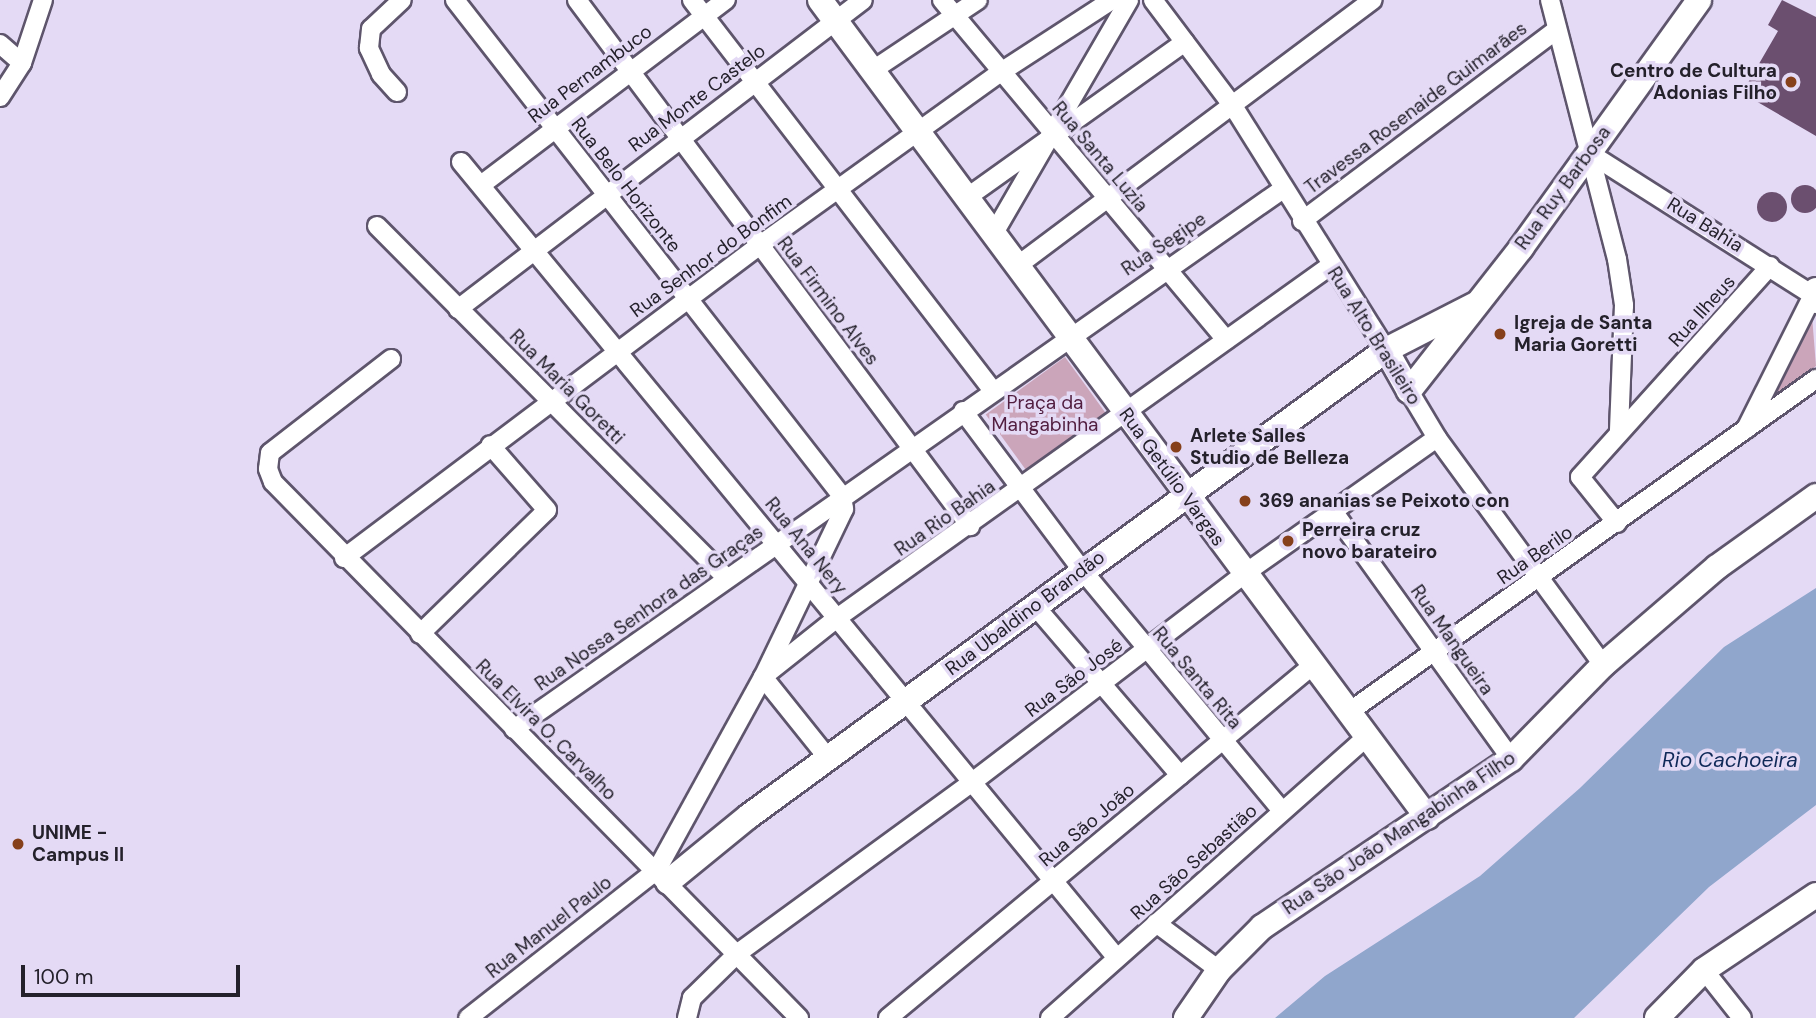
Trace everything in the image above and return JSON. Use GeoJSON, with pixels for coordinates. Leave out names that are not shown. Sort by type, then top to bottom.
{"type":"FeatureCollection","features":[{"type":"Feature","properties":{"kind":"street"},"geometry":{"type":"LineString","coordinates":[[0,97],[22,63],[43,0]]}},
{"type":"Feature","properties":{"kind":"street"},"geometry":{"type":"LineString","coordinates":[[397,92],[377,68],[369,48],[371,29],[402,0]]}},
{"type":"Feature","properties":{"kind":"street","name":"Rua Belo Horizonte"},"geometry":{"type":"LineString","coordinates":[[455,0],[842,496]]}},
{"type":"Feature","properties":{"kind":"street","name":"Rua Firmino Alves"},"geometry":{"type":"LineString","coordinates":[[577,0],[970,526]]}},
{"type":"Feature","properties":{"kind":"street"},"geometry":{"type":"LineString","coordinates":[[692,0],[992,390]]}},
{"type":"Feature","properties":{"kind":"street","name":"Rua Pernambuco"},"geometry":{"type":"LineString","coordinates":[[481,185],[553,126],[726,0]]}},
{"type":"Feature","properties":{"kind":"street","name":"Rua Getúlio Vargas"},"geometry":{"type":"LineString","coordinates":[[820,0],[920,130],[1244,574],[1427,817]]}},
{"type":"Feature","properties":{"kind":"street","name":"Rua Monte Castelo"},"geometry":{"type":"LineString","coordinates":[[458,309],[534,248],[863,0]]}},
{"type":"Feature","properties":{"kind":"street","name":"Rua Santa Luzia"},"geometry":{"type":"LineString","coordinates":[[942,0],[1226,340]]}},
{"type":"Feature","properties":{"kind":"street"},"geometry":{"type":"LineString","coordinates":[[873,70],[978,0]]}},
{"type":"Feature","properties":{"kind":"street","name":"Rua Senhor do Bonfim"},"geometry":{"type":"LineString","coordinates":[[344,558],[551,398],[760,245],[1002,72],[1112,0]]}},
{"type":"Feature","properties":{"kind":"street"},"geometry":{"type":"LineString","coordinates":[[994,233],[1054,135],[1129,0]]}},
{"type":"Feature","properties":{"kind":"street","name":"Rua Alto Brasileiro"},"geometry":{"type":"LineString","coordinates":[[1153,0],[1233,106],[1302,221],[1386,350],[1437,438],[1603,666]]}},
{"type":"Feature","properties":{"kind":"street"},"geometry":{"type":"LineString","coordinates":[[1017,266],[1372,0]]}},
{"type":"Feature","properties":{"kind":"street"},"geometry":{"type":"LineString","coordinates":[[1549,0],[1608,219],[1624,305],[1619,432]]}},
{"type":"Feature","properties":{"kind":"street","name":"Rua Ruy Barbosa"},"geometry":{"type":"LineString","coordinates":[[1409,391],[1589,153],[1699,0]]}},
{"type":"Feature","properties":{"kind":"street","name":"Travessa Rosenaide Guimarães"},"geometry":{"type":"LineString","coordinates":[[1302,221],[1556,30]]}},
{"type":"Feature","properties":{"kind":"street"},"geometry":{"type":"LineString","coordinates":[[968,196],[1185,42]]}},
{"type":"Feature","properties":{"kind":"street"},"geometry":{"type":"LineString","coordinates":[[0,44],[22,63]]}},
{"type":"Feature","properties":{"kind":"street","name":"Rua Bahia"},"geometry":{"type":"LineString","coordinates":[[1589,153],[1815,296]]}},
{"type":"Feature","properties":{"kind":"street","name":"Rua Ana Nery"},"geometry":{"type":"LineString","coordinates":[[461,162],[618,349],[1117,958]]}},
{"type":"Feature","properties":{"kind":"street","name":"Rua Segipe"},"geometry":{"type":"LineString","coordinates":[[1069,335],[1283,189]]}},
{"type":"Feature","properties":{"kind":"street","name":"Rua Maria Goretti"},"geometry":{"type":"LineString","coordinates":[[377,226],[551,398],[726,578]]}},
{"type":"Feature","properties":{"kind":"street","name":"Rua Rio Bahia"},"geometry":{"type":"LineString","coordinates":[[662,876],[763,677],[837,618],[1024,488],[1330,265]]}},
{"type":"Feature","properties":{"kind":"street","name":"Rua Ilheus"},"geometry":{"type":"LineString","coordinates":[[1617,523],[1580,477],[1770,266]]}},
{"type":"Feature","properties":{"kind":"street","name":"Rua Berilo"},"geometry":{"type":"LineString","coordinates":[[1744,433],[1815,296]]}},
{"type":"Feature","properties":{"kind":"street","name":"Rua Ruy Barbosa"},"geometry":{"type":"LineString","coordinates":[[1386,350],[1474,305]]}},
{"type":"Feature","properties":{"kind":"street","name":"Rua Nossa Senhora das Graças"},"geometry":{"type":"LineString","coordinates":[[514,729],[1069,335]]}},
{"type":"Feature","properties":{"kind":"street","name":"Rua Ubaldino Brandão"},"geometry":{"type":"LineString","coordinates":[[662,876],[828,758],[1386,350]]}},
{"type":"Feature","properties":{"kind":"street","name":"Rua Elvira O. Carvalho"},"geometry":{"type":"LineString","coordinates":[[391,359],[270,453],[268,469],[273,482],[344,558],[662,876],[799,1018]]}},
{"type":"Feature","properties":{"kind":"street","name":"Rua Berilo"},"geometry":{"type":"LineString","coordinates":[[1349,712],[1744,433],[1816,379]]}},
{"type":"Feature","properties":{"kind":"street","name":"Rua Santa Rita"},"geometry":{"type":"LineString","coordinates":[[963,411],[1024,488],[1082,570],[1221,741],[1282,811]]}},
{"type":"Feature","properties":{"kind":"street","name":"Rua São José"},"geometry":{"type":"LineString","coordinates":[[687,1018],[692,998],[738,953],[971,783],[1244,574],[1437,438]]}},
{"type":"Feature","properties":{"kind":"street"},"geometry":{"type":"LineString","coordinates":[[420,634],[547,510],[490,445]]}},
{"type":"Feature","properties":{"kind":"street"},"geometry":{"type":"LineString","coordinates":[[828,758],[763,677],[842,517],[842,496]]}},
{"type":"Feature","properties":{"kind":"street","name":"Rua São João Mangabinha Filho"},"geometry":{"type":"LineString","coordinates":[[1186,1018],[1219,970],[1262,927],[1511,759],[1603,666],[1717,567],[1816,496]]}},
{"type":"Feature","properties":{"kind":"street","name":"Rua Mangueira"},"geometry":{"type":"LineString","coordinates":[[1333,511],[1511,759]]}},
{"type":"Feature","properties":{"kind":"street"},"geometry":{"type":"LineString","coordinates":[[1035,606],[1180,775]]}},
{"type":"Feature","properties":{"kind":"street","name":"Rua São João"},"geometry":{"type":"LineString","coordinates":[[888,1018],[1313,665]]}},
{"type":"Feature","properties":{"kind":"street","name":"Rua São Sebastião"},"geometry":{"type":"LineString","coordinates":[[1050,1018],[1366,737]]}},
{"type":"Feature","properties":{"kind":"street","name":"Rua Manuel Paulo"},"geometry":{"type":"LineString","coordinates":[[468,1018],[662,876]]}},
{"type":"Feature","properties":{"kind":"street"},"geometry":{"type":"LineString","coordinates":[[1657,1018],[1704,970],[1816,895]]}},
{"type":"Feature","properties":{"kind":"street"},"geometry":{"type":"LineString","coordinates":[[1156,923],[1219,970]]}},
{"type":"Feature","properties":{"kind":"street"},"geometry":{"type":"LineString","coordinates":[[1704,970],[1742,1018]]}},
{"type":"Feature","properties":{"kind":"green space"},"geometry":{"type":"Polygon","coordinates":[[[1812,316],[1816,366],[1774,399],[1812,316]]]}},
{"type":"Feature","properties":{"kind":"green space","name":"Praça da Mangabinha"},"geometry":{"type":"Polygon","coordinates":[[[1065,357],[1106,414],[1027,471],[986,415],[1065,357]]]}},
{"type":"Feature","properties":{"kind":"water","name":"Rio Cachoeira"},"geometry":{"type":"Polygon","coordinates":[[[1816,588],[1816,805],[1709,887],[1574,1018],[1275,1018],[1325,976],[1480,876],[1580,788],[1724,647],[1816,588]]]}},
{"type":"Feature","properties":{"kind":"building"},"geometry":{"type":"Polygon","coordinates":[[[1782,0],[1816,17],[1816,136],[1742,93],[1778,31],[1768,25],[1782,0]]]}},
{"type":"Feature","properties":{"kind":"building"},"geometry":{"type":"Polygon","coordinates":[[[1805,185],[1815,189],[1819,199],[1815,209],[1805,213],[1795,209],[1791,199],[1795,189],[1805,185]]]}},
{"type":"Feature","properties":{"kind":"building"},"geometry":{"type":"Polygon","coordinates":[[[1772,192],[1783,196],[1787,207],[1783,218],[1772,222],[1761,218],[1757,207],[1761,196],[1772,192]]]}},
{"type":"Feature","properties":{"kind":"place","name":"Centro de Cultura Adonias Filho"},"geometry":{"type":"Point","coordinates":[1791,82]}},
{"type":"Feature","properties":{"kind":"place","name":"Igreja de Santa Maria Goretti"},"geometry":{"type":"Point","coordinates":[1500,334]}},
{"type":"Feature","properties":{"kind":"place","name":"Arlete Salles Studio de Belleza"},"geometry":{"type":"Point","coordinates":[1176,447]}},
{"type":"Feature","properties":{"kind":"place","name":"369 ananias se Peixoto con"},"geometry":{"type":"Point","coordinates":[1245,501]}},
{"type":"Feature","properties":{"kind":"place","name":"Perreira cruz novo barateiro"},"geometry":{"type":"Point","coordinates":[1288,541]}},
{"type":"Feature","properties":{"kind":"place","name":"UNIME - Campus II"},"geometry":{"type":"Point","coordinates":[18,844]}}]}
